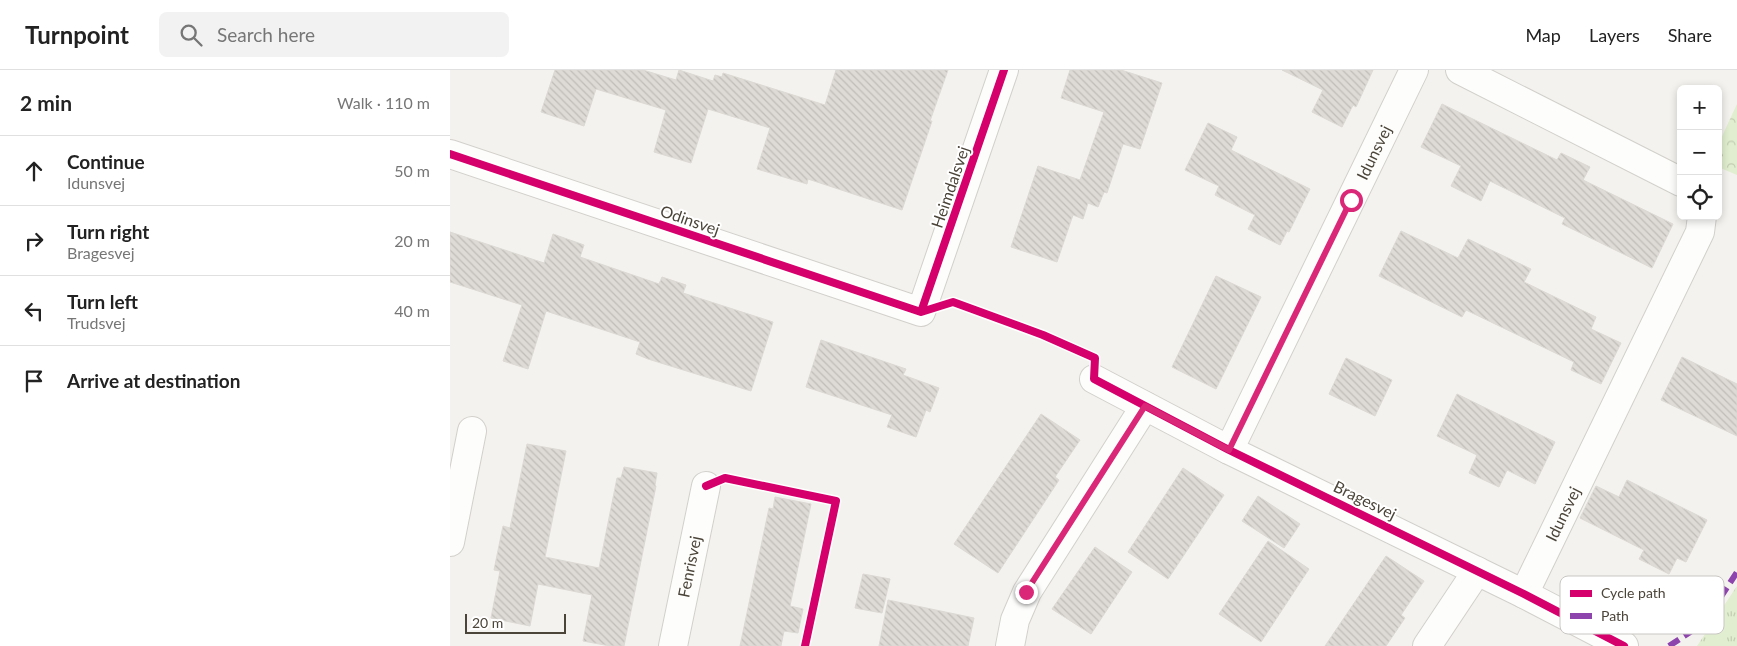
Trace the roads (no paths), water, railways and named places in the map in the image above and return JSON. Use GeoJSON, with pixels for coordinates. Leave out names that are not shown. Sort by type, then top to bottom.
{"type":"FeatureCollection","features":[{"type":"Feature","properties":{"kind":"street","name":"Heimdalsvej"},"geometry":{"type":"LineString","coordinates":[[921,312],[1004,70]]}},
{"type":"Feature","properties":{"kind":"street","name":"Idunsvej"},"geometry":{"type":"LineString","coordinates":[[1229,450],[1414,70]]}},
{"type":"Feature","properties":{"kind":"street"},"geometry":{"type":"LineString","coordinates":[[1460,70],[1677,180]]}},
{"type":"Feature","properties":{"kind":"street","name":"Odinsvej"},"geometry":{"type":"LineString","coordinates":[[450,154],[921,312]]}},
{"type":"Feature","properties":{"kind":"street","name":"Idunsvej"},"geometry":{"type":"LineString","coordinates":[[1524,594],[1700,232],[1702,220]]}},
{"type":"Feature","properties":{"kind":"street","name":"Bragesvej"},"geometry":{"type":"LineString","coordinates":[[1094,379],[1229,450],[1560,613]]}},
{"type":"Feature","properties":{"kind":"street"},"geometry":{"type":"LineString","coordinates":[[1010,646],[1015,620],[1026,592],[1145,406]]}},
{"type":"Feature","properties":{"kind":"street"},"geometry":{"type":"LineString","coordinates":[[450,542],[472,431]]}},
{"type":"Feature","properties":{"kind":"street","name":"Fenrisvej"},"geometry":{"type":"LineString","coordinates":[[673,646],[706,486]]}},
{"type":"Feature","properties":{"kind":"street"},"geometry":{"type":"LineString","coordinates":[[1427,646],[1477,571]]}},
{"type":"Feature","properties":{"kind":"street","name":"Bragesvej"},"geometry":{"type":"LineString","coordinates":[[1601,634],[1624,646]]}}]}
